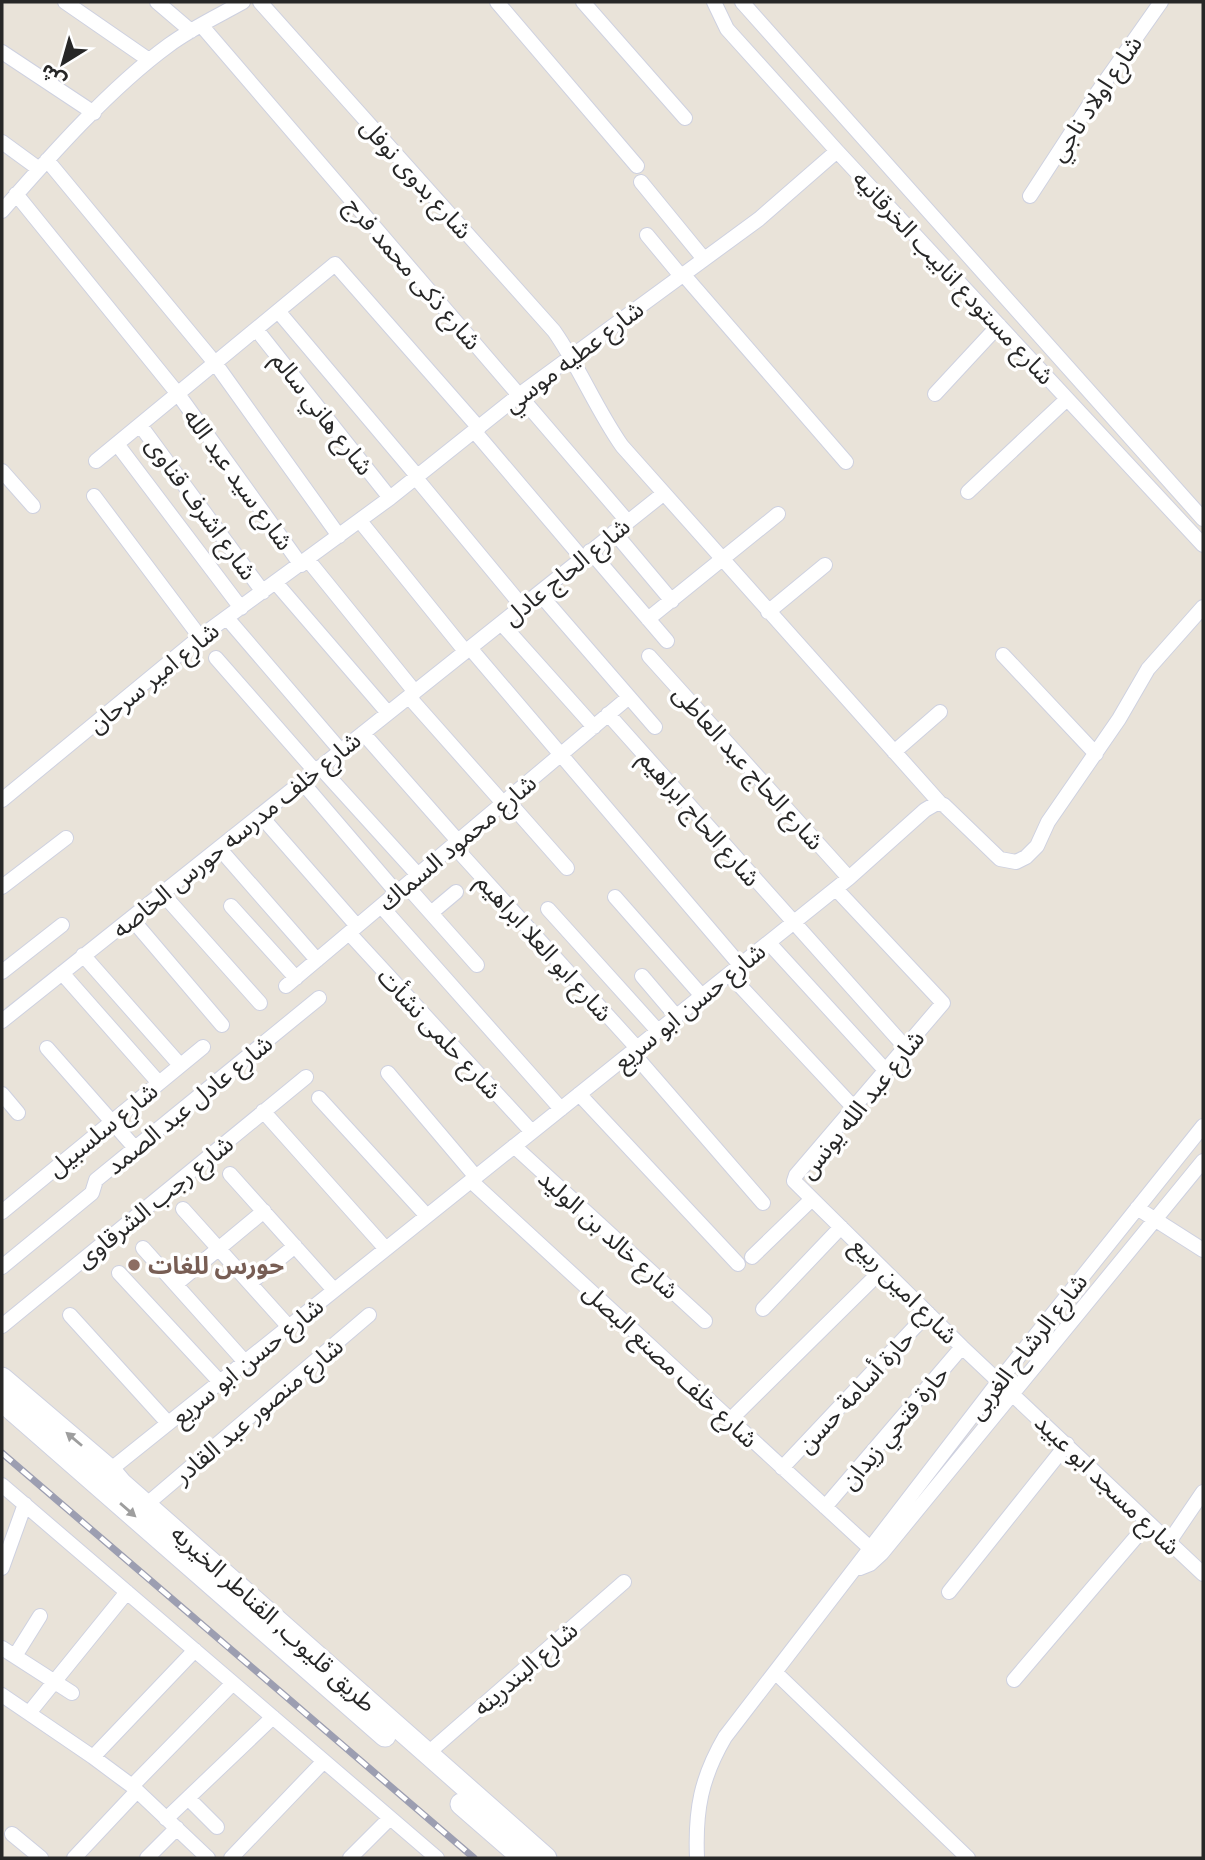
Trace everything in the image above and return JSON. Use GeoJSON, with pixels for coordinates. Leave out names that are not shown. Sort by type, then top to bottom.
{"type":"FeatureCollection","features":[{"type":"Feature","properties":{"kind":"main road","name":"طريق قليوب, القناطر الخيريه"},"geometry":{"type":"LineString","coordinates":[[2,1378],[110,1470],[121,1483],[546,1858]]}},
{"type":"Feature","properties":{"kind":"main road","name":"طريق قليوب, القناطر الخيريه"},"geometry":{"type":"LineString","coordinates":[[2,1401],[523,1858]]}},
{"type":"Feature","properties":{"kind":"street"},"geometry":{"type":"LineString","coordinates":[[65,2],[149,60]]}},
{"type":"Feature","properties":{"kind":"street","name":"شارع ذكى محمد فرج"},"geometry":{"type":"LineString","coordinates":[[158,2],[196,28],[628,522]]}},
{"type":"Feature","properties":{"kind":"street"},"geometry":{"type":"LineString","coordinates":[[2,211],[43,165],[149,60],[196,28],[243,2]]}},
{"type":"Feature","properties":{"kind":"street","name":"شارع بدوى نوفل"},"geometry":{"type":"LineString","coordinates":[[260,2],[554,331],[611,431],[722,561],[940,803]]}},
{"type":"Feature","properties":{"kind":"street"},"geometry":{"type":"LineString","coordinates":[[497,2],[637,166]]}},
{"type":"Feature","properties":{"kind":"street"},"geometry":{"type":"LineString","coordinates":[[583,2],[685,118]]}},
{"type":"Feature","properties":{"kind":"street","name":"شارع مستودع انابيب الخرقانيه"},"geometry":{"type":"LineString","coordinates":[[714,2],[727,29],[1203,545]]}},
{"type":"Feature","properties":{"kind":"street","name":"شارع مستودع انابيب الخرقانيه"},"geometry":{"type":"LineString","coordinates":[[742,2],[1203,519]]}},
{"type":"Feature","properties":{"kind":"street","name":"شارع اولاد ناجي"},"geometry":{"type":"LineString","coordinates":[[1030,196],[1097,93],[1161,2]]}},
{"type":"Feature","properties":{"kind":"street"},"geometry":{"type":"LineString","coordinates":[[2,52],[94,113]]}},
{"type":"Feature","properties":{"kind":"street"},"geometry":{"type":"LineString","coordinates":[[2,142],[43,165],[215,363],[339,536]]}},
{"type":"Feature","properties":{"kind":"street","name":"شارع عطيه موسي"},"geometry":{"type":"LineString","coordinates":[[304,562],[417,478],[519,395],[759,219],[837,151]]}},
{"type":"Feature","properties":{"kind":"street"},"geometry":{"type":"LineString","coordinates":[[641,182],[704,259]]}},
{"type":"Feature","properties":{"kind":"street","name":"شارع سيد عبد الله"},"geometry":{"type":"LineString","coordinates":[[16,194],[178,394],[304,562],[412,694],[505,802],[567,868]]}},
{"type":"Feature","properties":{"kind":"street"},"geometry":{"type":"LineString","coordinates":[[646,235],[846,462]]}},
{"type":"Feature","properties":{"kind":"street"},"geometry":{"type":"LineString","coordinates":[[96,461],[335,264],[586,555],[667,640]]}},
{"type":"Feature","properties":{"kind":"street"},"geometry":{"type":"LineString","coordinates":[[278,311],[522,606]]}},
{"type":"Feature","properties":{"kind":"street"},"geometry":{"type":"LineString","coordinates":[[935,394],[999,325]]}},
{"type":"Feature","properties":{"kind":"street","name":"شارع هاني سالم"},"geometry":{"type":"LineString","coordinates":[[256,329],[390,498]]}},
{"type":"Feature","properties":{"kind":"street"},"geometry":{"type":"LineString","coordinates":[[968,492],[1068,399]]}},
{"type":"Feature","properties":{"kind":"street","name":"شارع اشرف قناوى"},"geometry":{"type":"LineString","coordinates":[[140,425],[263,592]]}},
{"type":"Feature","properties":{"kind":"street"},"geometry":{"type":"LineString","coordinates":[[117,444],[241,608]]}},
{"type":"Feature","properties":{"kind":"street"},"geometry":{"type":"LineString","coordinates":[[2,471],[33,506]]}},
{"type":"Feature","properties":{"kind":"street","name":"شارع الحاج عادل"},"geometry":{"type":"LineString","coordinates":[[468,650],[663,494]]}},
{"type":"Feature","properties":{"kind":"street"},"geometry":{"type":"LineString","coordinates":[[94,496],[200,637]]}},
{"type":"Feature","properties":{"kind":"street"},"geometry":{"type":"LineString","coordinates":[[648,619],[778,514]]}},
{"type":"Feature","properties":{"kind":"street"},"geometry":{"type":"LineString","coordinates":[[360,521],[468,650],[561,754],[734,970],[854,1108]]}},
{"type":"Feature","properties":{"kind":"street"},"geometry":{"type":"LineString","coordinates":[[614,533],[672,601]]}},
{"type":"Feature","properties":{"kind":"street","name":"شارع امير سرحان"},"geometry":{"type":"LineString","coordinates":[[2,800],[200,637],[304,562]]}},
{"type":"Feature","properties":{"kind":"street"},"geometry":{"type":"LineString","coordinates":[[768,612],[825,565]]}},
{"type":"Feature","properties":{"kind":"street"},"geometry":{"type":"LineString","coordinates":[[276,583],[388,713]]}},
{"type":"Feature","properties":{"kind":"street"},"geometry":{"type":"LineString","coordinates":[[539,593],[655,727]]}},
{"type":"Feature","properties":{"kind":"street"},"geometry":{"type":"LineString","coordinates":[[940,803],[1000,859],[1009,862],[1021,860],[1037,846],[1048,822],[1096,754],[1148,669],[1203,607]]}},
{"type":"Feature","properties":{"kind":"street"},"geometry":{"type":"LineString","coordinates":[[227,618],[341,751]]}},
{"type":"Feature","properties":{"kind":"street"},"geometry":{"type":"LineString","coordinates":[[501,623],[594,727]]}},
{"type":"Feature","properties":{"kind":"street","name":"شارع خلف مدرسه حورس الخاصه"},"geometry":{"type":"LineString","coordinates":[[2,1021],[468,650]]}},
{"type":"Feature","properties":{"kind":"street"},"geometry":{"type":"LineString","coordinates":[[1003,655],[1096,754]]}},
{"type":"Feature","properties":{"kind":"street","name":"شارع الحاج عبد العاطى"},"geometry":{"type":"LineString","coordinates":[[649,656],[849,878]]}},
{"type":"Feature","properties":{"kind":"street"},"geometry":{"type":"LineString","coordinates":[[216,658],[418,875]]}},
{"type":"Feature","properties":{"kind":"street","name":"شارع محمود السماك"},"geometry":{"type":"LineString","coordinates":[[231,906],[291,982],[629,697]]}},
{"type":"Feature","properties":{"kind":"street"},"geometry":{"type":"LineString","coordinates":[[894,752],[940,712]]}},
{"type":"Feature","properties":{"kind":"street","name":"شارع الحاج ابراهيم"},"geometry":{"type":"LineString","coordinates":[[608,714],[906,1048]]}},
{"type":"Feature","properties":{"kind":"street","name":"شارع ابو العلا ابراهيم"},"geometry":{"type":"LineString","coordinates":[[363,733],[763,1203]]}},
{"type":"Feature","properties":{"kind":"street"},"geometry":{"type":"LineString","coordinates":[[302,782],[401,889],[431,913],[477,965]]}},
{"type":"Feature","properties":{"kind":"street","name":"شارع حسن ابو سريع"},"geometry":{"type":"LineString","coordinates":[[110,1470],[836,889],[925,810],[940,803]]}},
{"type":"Feature","properties":{"kind":"street","name":"شارع حلمى نشأت"},"geometry":{"type":"LineString","coordinates":[[260,815],[353,930],[532,1132]]}},
{"type":"Feature","properties":{"kind":"street"},"geometry":{"type":"LineString","coordinates":[[2,887],[66,838]]}},
{"type":"Feature","properties":{"kind":"street"},"geometry":{"type":"LineString","coordinates":[[219,848],[317,960]]}},
{"type":"Feature","properties":{"kind":"street","name":"شارع عبد الله يونس"},"geometry":{"type":"LineString","coordinates":[[812,1199],[794,1178],[941,1007],[942,1000],[836,889]]}},
{"type":"Feature","properties":{"kind":"street"},"geometry":{"type":"LineString","coordinates":[[431,913],[456,892]]}},
{"type":"Feature","properties":{"kind":"street"},"geometry":{"type":"LineString","coordinates":[[162,893],[260,1003]]}},
{"type":"Feature","properties":{"kind":"street"},"geometry":{"type":"LineString","coordinates":[[615,897],[702,996]]}},
{"type":"Feature","properties":{"kind":"street"},"geometry":{"type":"LineString","coordinates":[[381,906],[561,1109]]}},
{"type":"Feature","properties":{"kind":"street"},"geometry":{"type":"LineString","coordinates":[[548,909],[658,1031]]}},
{"type":"Feature","properties":{"kind":"street"},"geometry":{"type":"LineString","coordinates":[[131,918],[222,1024]]}},
{"type":"Feature","properties":{"kind":"street"},"geometry":{"type":"LineString","coordinates":[[2,972],[62,925]]}},
{"type":"Feature","properties":{"kind":"street"},"geometry":{"type":"LineString","coordinates":[[769,943],[886,1071]]}},
{"type":"Feature","properties":{"kind":"street"},"geometry":{"type":"LineString","coordinates":[[83,955],[180,1065]]}},
{"type":"Feature","properties":{"kind":"street"},"geometry":{"type":"LineString","coordinates":[[62,973],[159,1083]]}},
{"type":"Feature","properties":{"kind":"street"},"geometry":{"type":"LineString","coordinates":[[642,976],[677,1016]]}},
{"type":"Feature","properties":{"kind":"street","name":"شارع عادل عبد الصمد"},"geometry":{"type":"LineString","coordinates":[[2,1267],[92,1193],[96,1180],[319,998]]}},
{"type":"Feature","properties":{"kind":"street","name":"شارع سلسبيل"},"geometry":{"type":"LineString","coordinates":[[2,1212],[203,1047]]}},
{"type":"Feature","properties":{"kind":"street"},"geometry":{"type":"LineString","coordinates":[[47,1048],[135,1148]]}},
{"type":"Feature","properties":{"kind":"street","name":"شارع خلف مصنع البصل"},"geometry":{"type":"LineString","coordinates":[[388,1073],[474,1179],[871,1549]]}},
{"type":"Feature","properties":{"kind":"street","name":"شارع رجب الشرقاوى"},"geometry":{"type":"LineString","coordinates":[[2,1326],[306,1077]]}},
{"type":"Feature","properties":{"kind":"street"},"geometry":{"type":"LineString","coordinates":[[2,1094],[18,1113]]}},
{"type":"Feature","properties":{"kind":"street"},"geometry":{"type":"LineString","coordinates":[[579,1094],[738,1264]]}},
{"type":"Feature","properties":{"kind":"street"},"geometry":{"type":"LineString","coordinates":[[319,1098],[427,1216]]}},
{"type":"Feature","properties":{"kind":"street"},"geometry":{"type":"LineString","coordinates":[[263,1111],[386,1249]]}},
{"type":"Feature","properties":{"kind":"street","name":"شارع الرشاح الغربى"},"geometry":{"type":"LineString","coordinates":[[697,1858],[701,1789],[711,1762],[725,1737],[999,1381],[1203,1126]]}},
{"type":"Feature","properties":{"kind":"street","name":"شارع خالد بن الوليد"},"geometry":{"type":"LineString","coordinates":[[514,1146],[705,1321]]}},
{"type":"Feature","properties":{"kind":"street","name":"شارع الرشاح الغربى"},"geometry":{"type":"LineString","coordinates":[[856,1569],[870,1564],[882,1553],[1203,1161]]}},
{"type":"Feature","properties":{"kind":"street"},"geometry":{"type":"LineString","coordinates":[[230,1174],[334,1290]]}},
{"type":"Feature","properties":{"kind":"street"},"geometry":{"type":"LineString","coordinates":[[751,1257],[812,1199]]}},
{"type":"Feature","properties":{"kind":"street","name":"شارع امين ربيع"},"geometry":{"type":"LineString","coordinates":[[812,1199],[962,1347],[1013,1393]]}},
{"type":"Feature","properties":{"kind":"street"},"geometry":{"type":"LineString","coordinates":[[1137,1208],[1203,1250]]}},
{"type":"Feature","properties":{"kind":"street"},"geometry":{"type":"LineString","coordinates":[[183,1209],[289,1327]]}},
{"type":"Feature","properties":{"kind":"street"},"geometry":{"type":"LineString","coordinates":[[176,1284],[264,1211]]}},
{"type":"Feature","properties":{"kind":"street"},"geometry":{"type":"LineString","coordinates":[[763,1309],[841,1227]]}},
{"type":"Feature","properties":{"kind":"street"},"geometry":{"type":"LineString","coordinates":[[250,1283],[295,1246]]}},
{"type":"Feature","properties":{"kind":"street"},"geometry":{"type":"LineString","coordinates":[[143,1248],[245,1362]]}},
{"type":"Feature","properties":{"kind":"street"},"geometry":{"type":"LineString","coordinates":[[730,1420],[883,1269]]}},
{"type":"Feature","properties":{"kind":"street"},"geometry":{"type":"LineString","coordinates":[[119,1273],[220,1382]]}},
{"type":"Feature","properties":{"kind":"street","name":"حارة أسامة حسن"},"geometry":{"type":"LineString","coordinates":[[782,1468],[928,1313]]}},
{"type":"Feature","properties":{"kind":"street"},"geometry":{"type":"LineString","coordinates":[[70,1315],[168,1423]]}},
{"type":"Feature","properties":{"kind":"street","name":"شارع منصور عبد القادر"},"geometry":{"type":"LineString","coordinates":[[147,1504],[369,1315]]}},
{"type":"Feature","properties":{"kind":"street"},"geometry":{"type":"LineString","coordinates":[[1032,1339],[1047,1352]]}},
{"type":"Feature","properties":{"kind":"street","name":"حارة فتحي زيدان"},"geometry":{"type":"LineString","coordinates":[[825,1507],[962,1347]]}},
{"type":"Feature","properties":{"kind":"street","name":"شارع مسجد ابو عبيد"},"geometry":{"type":"LineString","coordinates":[[1013,1393],[1203,1574]]}},
{"type":"Feature","properties":{"kind":"street"},"geometry":{"type":"LineString","coordinates":[[949,1592],[1067,1444]]}},
{"type":"Feature","properties":{"kind":"street"},"geometry":{"type":"LineString","coordinates":[[2,1485],[437,1858]]}},
{"type":"Feature","properties":{"kind":"street"},"geometry":{"type":"LineString","coordinates":[[1169,1542],[1203,1492]]}},
{"type":"Feature","properties":{"kind":"street"},"geometry":{"type":"LineString","coordinates":[[2,1568],[25,1504]]}},
{"type":"Feature","properties":{"kind":"street"},"geometry":{"type":"LineString","coordinates":[[1014,1680],[1148,1523]]}},
{"type":"Feature","properties":{"kind":"street","name":"شارع البندرينه"},"geometry":{"type":"LineString","coordinates":[[427,1754],[624,1582]]}},
{"type":"Feature","properties":{"kind":"street"},"geometry":{"type":"LineString","coordinates":[[29,1713],[127,1592]]}},
{"type":"Feature","properties":{"kind":"street"},"geometry":{"type":"LineString","coordinates":[[40,1616],[8,1652],[72,1693]]}},
{"type":"Feature","properties":{"kind":"street"},"geometry":{"type":"LineString","coordinates":[[93,1757],[195,1650]]}},
{"type":"Feature","properties":{"kind":"street"},"geometry":{"type":"LineString","coordinates":[[775,1672],[968,1858]]}},
{"type":"Feature","properties":{"kind":"street"},"geometry":{"type":"LineString","coordinates":[[76,1858],[135,1788],[233,1683]]}},
{"type":"Feature","properties":{"kind":"street"},"geometry":{"type":"LineString","coordinates":[[2,1695],[135,1788],[208,1858]]}},
{"type":"Feature","properties":{"kind":"street"},"geometry":{"type":"LineString","coordinates":[[147,1858],[188,1798],[273,1717]]}},
{"type":"Feature","properties":{"kind":"street"},"geometry":{"type":"LineString","coordinates":[[231,1858],[324,1761]]}},
{"type":"Feature","properties":{"kind":"street"},"geometry":{"type":"LineString","coordinates":[[188,1798],[217,1827]]}},
{"type":"Feature","properties":{"kind":"street"},"geometry":{"type":"LineString","coordinates":[[349,1858],[390,1818]]}},
{"type":"Feature","properties":{"kind":"street"},"geometry":{"type":"LineString","coordinates":[[12,1834],[41,1858]]}},
{"type":"Feature","properties":{"kind":"street"},"geometry":{"type":"LineString","coordinates":[[414,1858],[425,1848]]}},
{"type":"Feature","properties":{"kind":"railway"},"geometry":{"type":"LineString","coordinates":[[2,1453],[474,1858]]}},
{"type":"Feature","properties":{"kind":"place","name":"حورس للغات"},"geometry":{"type":"Point","coordinates":[134,1265]}}]}
